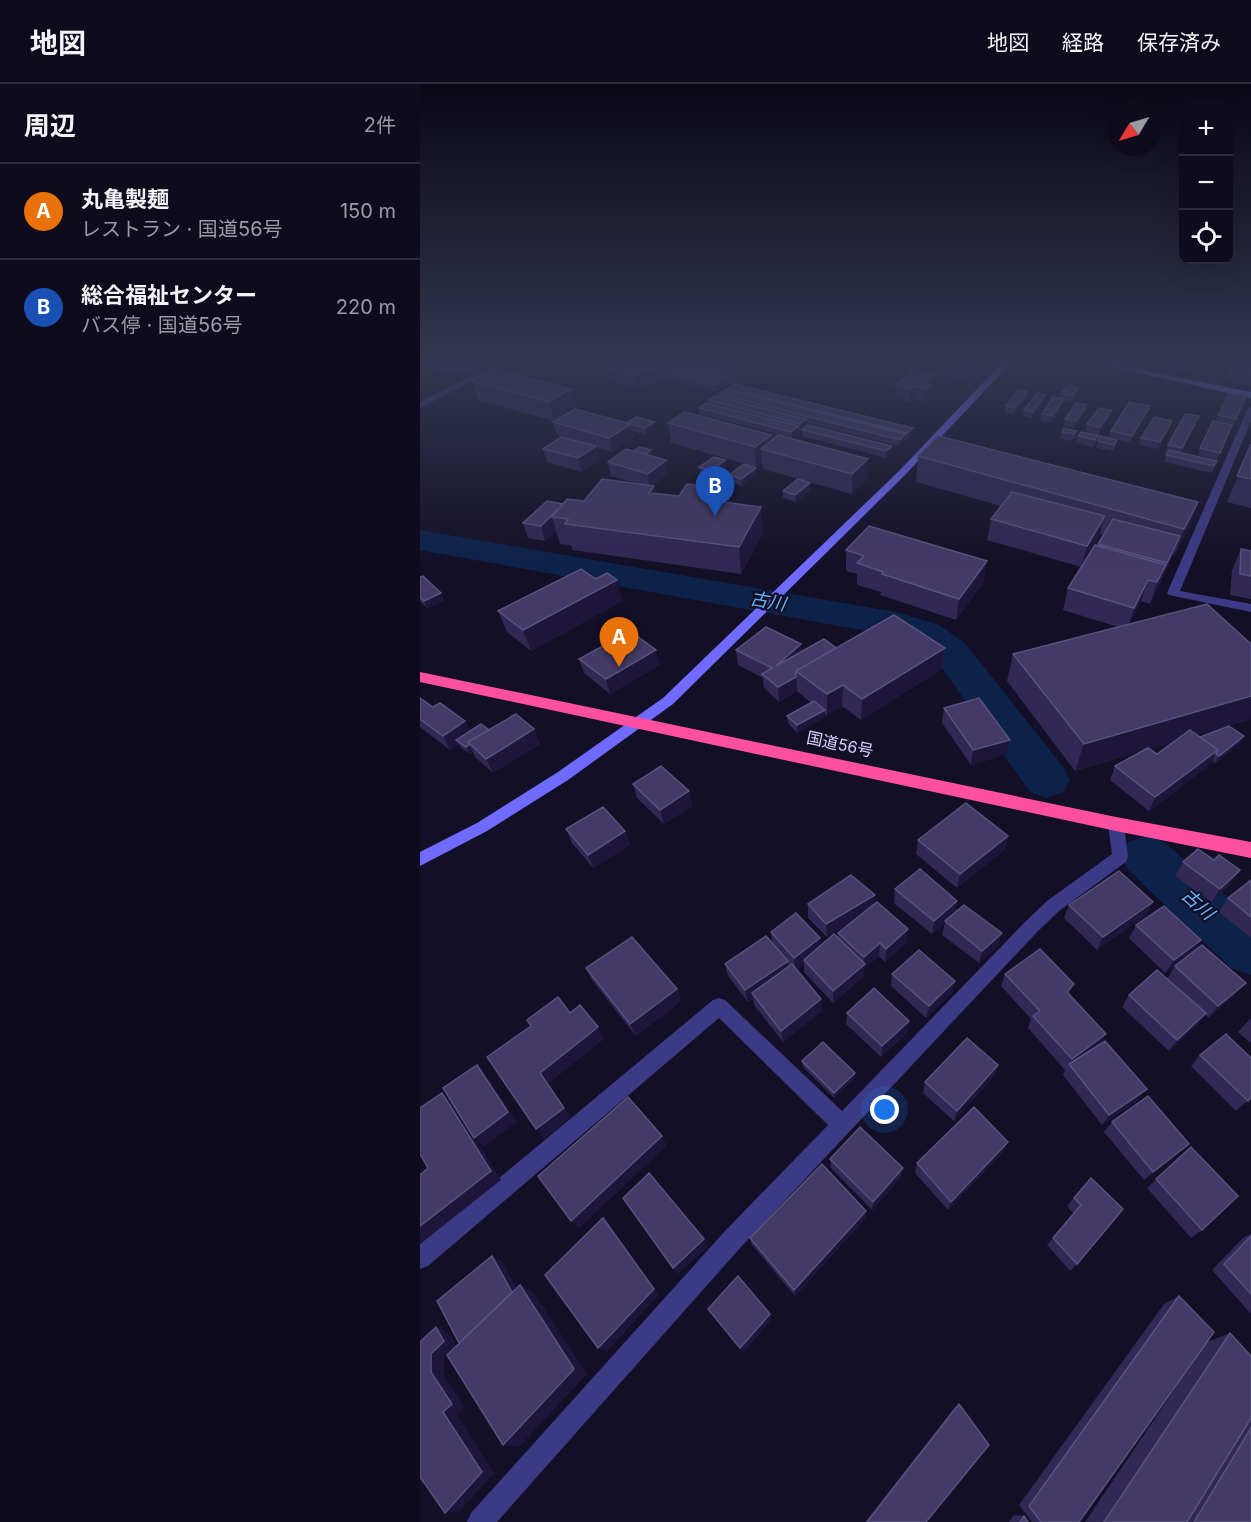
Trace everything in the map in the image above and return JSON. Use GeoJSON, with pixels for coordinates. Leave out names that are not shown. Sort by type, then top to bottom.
{"type":"FeatureCollection","features":[{"type":"Feature","properties":{"kind":"highway","name":"国道56号"},"geometry":{"type":"LineString","coordinates":[[420,677],[1116,824],[1251,850]]}},
{"type":"Feature","properties":{"kind":"street"},"geometry":{"type":"LineString","coordinates":[[420,860],[482,827],[563,776],[668,701],[902,473],[943,430]]}},
{"type":"Feature","properties":{"kind":"street"},"geometry":{"type":"LineString","coordinates":[[1242,430],[1173,593],[1251,608]]}},
{"type":"Feature","properties":{"kind":"street"},"geometry":{"type":"LineString","coordinates":[[480,1522],[733,1239],[1053,906],[1120,857],[1116,824]]}},
{"type":"Feature","properties":{"kind":"street"},"geometry":{"type":"LineString","coordinates":[[420,1258],[719,1006],[843,1125]]}},
{"type":"Feature","properties":{"kind":"building"},"geometry":{"type":"Polygon","coordinates":[[[581,430],[621,430],[609,438],[581,430]]]}},
{"type":"Feature","properties":{"kind":"building"},"geometry":{"type":"Polygon","coordinates":[[[694,430],[753,430],[771,435],[755,447],[694,430]]]}},
{"type":"Feature","properties":{"kind":"building"},"geometry":{"type":"Polygon","coordinates":[[[802,430],[828,430],[892,446],[886,451],[802,430]]]}},
{"type":"Feature","properties":{"kind":"building"},"geometry":{"type":"Polygon","coordinates":[[[861,430],[890,430],[905,434],[900,440],[861,430]]]}},
{"type":"Feature","properties":{"kind":"building"},"geometry":{"type":"Polygon","coordinates":[[[1063,430],[1076,431],[1074,434],[1062,432],[1063,430]]]}},
{"type":"Feature","properties":{"kind":"building"},"geometry":{"type":"Polygon","coordinates":[[[1112,430],[1136,430],[1132,436],[1112,430]]]}},
{"type":"Feature","properties":{"kind":"building"},"geometry":{"type":"Polygon","coordinates":[[[1146,430],[1167,430],[1160,442],[1141,438],[1146,430]]]}},
{"type":"Feature","properties":{"kind":"building"},"geometry":{"type":"Polygon","coordinates":[[[1176,430],[1192,430],[1182,448],[1168,445],[1176,430]]]}},
{"type":"Feature","properties":{"kind":"building"},"geometry":{"type":"Polygon","coordinates":[[[1209,430],[1230,430],[1220,453],[1200,448],[1209,430]]]}},
{"type":"Feature","properties":{"kind":"building"},"geometry":{"type":"Polygon","coordinates":[[[1081,432],[1098,435],[1095,440],[1078,436],[1081,432]]]}},
{"type":"Feature","properties":{"kind":"building"},"geometry":{"type":"Polygon","coordinates":[[[778,435],[868,459],[852,474],[761,449],[778,435]]]}},
{"type":"Feature","properties":{"kind":"building"},"geometry":{"type":"Polygon","coordinates":[[[938,436],[1198,502],[1184,529],[918,456],[938,436]]]}},
{"type":"Feature","properties":{"kind":"building"},"geometry":{"type":"Polygon","coordinates":[[[1100,436],[1117,440],[1114,445],[1098,441],[1100,436]]]}},
{"type":"Feature","properties":{"kind":"building"},"geometry":{"type":"Polygon","coordinates":[[[561,437],[596,446],[578,458],[543,449],[561,437]]]}},
{"type":"Feature","properties":{"kind":"building"},"geometry":{"type":"Polygon","coordinates":[[[1251,444],[1251,479],[1237,476],[1251,444]]]}},
{"type":"Feature","properties":{"kind":"building"},"geometry":{"type":"Polygon","coordinates":[[[640,447],[651,450],[645,454],[634,451],[640,447]]]}},
{"type":"Feature","properties":{"kind":"building"},"geometry":{"type":"Polygon","coordinates":[[[626,449],[666,460],[648,474],[608,462],[626,449]]]}},
{"type":"Feature","properties":{"kind":"building"},"geometry":{"type":"Polygon","coordinates":[[[1169,450],[1217,461],[1214,466],[1166,455],[1169,450]]]}},
{"type":"Feature","properties":{"kind":"building"},"geometry":{"type":"Polygon","coordinates":[[[714,457],[725,460],[710,471],[699,467],[714,457]]]}},
{"type":"Feature","properties":{"kind":"building"},"geometry":{"type":"Polygon","coordinates":[[[744,464],[756,468],[741,479],[729,475],[744,464]]]}},
{"type":"Feature","properties":{"kind":"building"},"geometry":{"type":"Polygon","coordinates":[[[602,479],[654,486],[649,493],[679,496],[687,484],[709,487],[701,499],[761,507],[739,547],[565,524],[568,519],[552,517],[567,499],[584,501],[602,479]]]}},
{"type":"Feature","properties":{"kind":"building"},"geometry":{"type":"Polygon","coordinates":[[[798,479],[810,483],[795,495],[783,491],[798,479]]]}},
{"type":"Feature","properties":{"kind":"building"},"geometry":{"type":"Polygon","coordinates":[[[1012,492],[1105,516],[1087,546],[991,519],[1012,492]]]}},
{"type":"Feature","properties":{"kind":"building"},"geometry":{"type":"Polygon","coordinates":[[[547,501],[563,504],[541,526],[523,523],[547,501]]]}},
{"type":"Feature","properties":{"kind":"building"},"geometry":{"type":"Polygon","coordinates":[[[1113,519],[1180,536],[1167,563],[1098,544],[1113,519]]]}},
{"type":"Feature","properties":{"kind":"building"},"geometry":{"type":"Polygon","coordinates":[[[869,526],[987,561],[959,599],[882,574],[883,572],[857,563],[864,556],[846,550],[869,526]]]}},
{"type":"Feature","properties":{"kind":"building"},"geometry":{"type":"Polygon","coordinates":[[[1095,545],[1166,565],[1157,582],[1148,580],[1134,608],[1068,588],[1095,545]]]}},
{"type":"Feature","properties":{"kind":"building"},"geometry":{"type":"Polygon","coordinates":[[[1241,549],[1251,551],[1251,576],[1240,574],[1241,549]]]}},
{"type":"Feature","properties":{"kind":"building"},"geometry":{"type":"Polygon","coordinates":[[[581,569],[596,579],[607,573],[617,580],[523,630],[498,611],[581,569]]]}},
{"type":"Feature","properties":{"kind":"building"},"geometry":{"type":"Polygon","coordinates":[[[423,576],[441,593],[424,601],[420,597],[420,577],[423,576]]]}},
{"type":"Feature","properties":{"kind":"building"},"geometry":{"type":"Polygon","coordinates":[[[1207,604],[1251,644],[1251,696],[1084,744],[1013,654],[1207,604]]]}},
{"type":"Feature","properties":{"kind":"building"},"geometry":{"type":"Polygon","coordinates":[[[894,615],[945,648],[862,699],[843,685],[827,694],[796,671],[894,615]]]}},
{"type":"Feature","properties":{"kind":"building"},"geometry":{"type":"Polygon","coordinates":[[[766,627],[801,644],[776,666],[824,639],[836,648],[796,671],[796,677],[778,687],[762,674],[772,668],[736,650],[766,627]]]}},
{"type":"Feature","properties":{"kind":"building"},"geometry":{"type":"Polygon","coordinates":[[[630,631],[656,650],[606,679],[579,659],[630,631]]]}},
{"type":"Feature","properties":{"kind":"building"},"geometry":{"type":"Polygon","coordinates":[[[420,698],[433,707],[440,703],[465,721],[443,736],[420,719],[420,698]]]}},
{"type":"Feature","properties":{"kind":"building"},"geometry":{"type":"Polygon","coordinates":[[[979,698],[1010,740],[973,750],[944,708],[979,698]]]}},
{"type":"Feature","properties":{"kind":"building"},"geometry":{"type":"Polygon","coordinates":[[[814,701],[825,710],[797,725],[787,716],[814,701]]]}},
{"type":"Feature","properties":{"kind":"building"},"geometry":{"type":"Polygon","coordinates":[[[516,714],[534,729],[486,759],[468,742],[516,714]]]}},
{"type":"Feature","properties":{"kind":"building"},"geometry":{"type":"Polygon","coordinates":[[[481,724],[489,730],[468,742],[469,745],[466,747],[456,740],[481,724]]]}},
{"type":"Feature","properties":{"kind":"building"},"geometry":{"type":"Polygon","coordinates":[[[1229,726],[1244,736],[1219,756],[1216,754],[1218,750],[1200,737],[1229,726]]]}},
{"type":"Feature","properties":{"kind":"building"},"geometry":{"type":"Polygon","coordinates":[[[1190,730],[1218,750],[1155,797],[1115,766],[1148,748],[1157,754],[1190,730]]]}},
{"type":"Feature","properties":{"kind":"building"},"geometry":{"type":"Polygon","coordinates":[[[661,766],[689,791],[660,810],[633,784],[661,766]]]}},
{"type":"Feature","properties":{"kind":"building"},"geometry":{"type":"Polygon","coordinates":[[[966,803],[1008,836],[960,874],[918,840],[966,803]]]}},
{"type":"Feature","properties":{"kind":"building"},"geometry":{"type":"Polygon","coordinates":[[[603,807],[625,831],[588,855],[566,829],[603,807]]]}},
{"type":"Feature","properties":{"kind":"building"},"geometry":{"type":"Polygon","coordinates":[[[1198,849],[1214,860],[1219,855],[1240,870],[1220,889],[1183,862],[1198,849]]]}},
{"type":"Feature","properties":{"kind":"building"},"geometry":{"type":"Polygon","coordinates":[[[920,869],[957,901],[934,921],[895,889],[920,869]]]}},
{"type":"Feature","properties":{"kind":"building"},"geometry":{"type":"Polygon","coordinates":[[[1119,871],[1153,902],[1103,937],[1069,905],[1119,871]]]}},
{"type":"Feature","properties":{"kind":"building"},"geometry":{"type":"Polygon","coordinates":[[[851,875],[875,895],[826,924],[808,904],[851,875]]]}},
{"type":"Feature","properties":{"kind":"building"},"geometry":{"type":"Polygon","coordinates":[[[1251,880],[1251,917],[1228,898],[1251,880]]]}},
{"type":"Feature","properties":{"kind":"building"},"geometry":{"type":"Polygon","coordinates":[[[877,902],[908,929],[886,949],[880,943],[864,957],[838,933],[877,902]]]}},
{"type":"Feature","properties":{"kind":"building"},"geometry":{"type":"Polygon","coordinates":[[[964,905],[1002,933],[982,951],[945,921],[964,905]]]}},
{"type":"Feature","properties":{"kind":"building"},"geometry":{"type":"Polygon","coordinates":[[[1164,906],[1201,940],[1174,960],[1136,925],[1164,906]]]}},
{"type":"Feature","properties":{"kind":"building"},"geometry":{"type":"Polygon","coordinates":[[[796,913],[820,938],[794,958],[771,932],[796,913]]]}},
{"type":"Feature","properties":{"kind":"building"},"geometry":{"type":"Polygon","coordinates":[[[834,934],[865,964],[833,991],[804,960],[834,934]]]}},
{"type":"Feature","properties":{"kind":"building"},"geometry":{"type":"Polygon","coordinates":[[[766,936],[788,961],[745,990],[725,964],[766,936]]]}},
{"type":"Feature","properties":{"kind":"building"},"geometry":{"type":"Polygon","coordinates":[[[632,937],[677,989],[630,1024],[586,968],[632,937]]]}},
{"type":"Feature","properties":{"kind":"building"},"geometry":{"type":"Polygon","coordinates":[[[1202,945],[1246,983],[1218,1006],[1175,966],[1202,945]]]}},
{"type":"Feature","properties":{"kind":"building"},"geometry":{"type":"Polygon","coordinates":[[[1040,949],[1074,984],[1067,992],[1106,1034],[1072,1059],[1033,1016],[1040,1011],[1005,974],[1040,949]]]}},
{"type":"Feature","properties":{"kind":"building"},"geometry":{"type":"Polygon","coordinates":[[[919,950],[955,981],[929,1006],[892,974],[919,950]]]}},
{"type":"Feature","properties":{"kind":"building"},"geometry":{"type":"Polygon","coordinates":[[[792,964],[821,999],[781,1031],[752,993],[792,964]]]}},
{"type":"Feature","properties":{"kind":"building"},"geometry":{"type":"Polygon","coordinates":[[[1157,970],[1206,1013],[1177,1040],[1129,995],[1157,970]]]}},
{"type":"Feature","properties":{"kind":"building"},"geometry":{"type":"Polygon","coordinates":[[[874,988],[909,1021],[882,1046],[847,1013],[874,988]]]}},
{"type":"Feature","properties":{"kind":"building"},"geometry":{"type":"Polygon","coordinates":[[[558,997],[570,1013],[580,1005],[598,1027],[540,1073],[564,1108],[536,1129],[487,1057],[531,1026],[527,1020],[558,997]]]}},
{"type":"Feature","properties":{"kind":"building"},"geometry":{"type":"Polygon","coordinates":[[[1226,1034],[1251,1058],[1251,1098],[1248,1101],[1200,1055],[1226,1034]]]}},
{"type":"Feature","properties":{"kind":"building"},"geometry":{"type":"Polygon","coordinates":[[[967,1038],[998,1065],[957,1111],[925,1082],[967,1038]]]}},
{"type":"Feature","properties":{"kind":"building"},"geometry":{"type":"Polygon","coordinates":[[[1105,1041],[1147,1089],[1109,1115],[1069,1064],[1105,1041]]]}},
{"type":"Feature","properties":{"kind":"building"},"geometry":{"type":"Polygon","coordinates":[[[823,1042],[855,1073],[834,1093],[802,1061],[823,1042]]]}},
{"type":"Feature","properties":{"kind":"building"},"geometry":{"type":"Polygon","coordinates":[[[477,1065],[508,1112],[474,1138],[443,1088],[477,1065]]]}},
{"type":"Feature","properties":{"kind":"building"},"geometry":{"type":"Polygon","coordinates":[[[442,1093],[491,1171],[420,1226],[420,1175],[428,1168],[420,1154],[420,1108],[442,1093]]]}},
{"type":"Feature","properties":{"kind":"building"},"geometry":{"type":"Polygon","coordinates":[[[1148,1096],[1189,1144],[1153,1172],[1112,1122],[1148,1096]]]}},
{"type":"Feature","properties":{"kind":"building"},"geometry":{"type":"Polygon","coordinates":[[[628,1097],[662,1136],[571,1221],[538,1176],[628,1097]]]}},
{"type":"Feature","properties":{"kind":"building"},"geometry":{"type":"Polygon","coordinates":[[[974,1107],[1008,1142],[951,1202],[917,1163],[974,1107]]]}},
{"type":"Feature","properties":{"kind":"building"},"geometry":{"type":"Polygon","coordinates":[[[860,1127],[903,1168],[873,1202],[830,1159],[860,1127]]]}},
{"type":"Feature","properties":{"kind":"building"},"geometry":{"type":"Polygon","coordinates":[[[1191,1147],[1238,1196],[1202,1230],[1156,1179],[1191,1147]]]}},
{"type":"Feature","properties":{"kind":"building"},"geometry":{"type":"Polygon","coordinates":[[[822,1164],[866,1211],[794,1290],[750,1238],[822,1164]]]}},
{"type":"Feature","properties":{"kind":"building"},"geometry":{"type":"Polygon","coordinates":[[[649,1173],[704,1239],[673,1268],[623,1198],[649,1173]]]}},
{"type":"Feature","properties":{"kind":"building"},"geometry":{"type":"Polygon","coordinates":[[[1091,1178],[1123,1209],[1077,1264],[1053,1238],[1081,1205],[1074,1198],[1091,1178]]]}},
{"type":"Feature","properties":{"kind":"building"},"geometry":{"type":"Polygon","coordinates":[[[603,1218],[654,1289],[598,1348],[545,1275],[603,1218]]]}},
{"type":"Feature","properties":{"kind":"building"},"geometry":{"type":"Polygon","coordinates":[[[1251,1236],[1251,1294],[1224,1264],[1251,1236]]]}},
{"type":"Feature","properties":{"kind":"building"},"geometry":{"type":"Polygon","coordinates":[[[492,1256],[512,1292],[459,1343],[437,1301],[492,1256]]]}},
{"type":"Feature","properties":{"kind":"building"},"geometry":{"type":"Polygon","coordinates":[[[738,1276],[770,1314],[740,1348],[708,1309],[738,1276]]]}},
{"type":"Feature","properties":{"kind":"building"},"geometry":{"type":"Polygon","coordinates":[[[520,1285],[574,1369],[503,1445],[447,1355],[520,1285]]]}},
{"type":"Feature","properties":{"kind":"building"},"geometry":{"type":"Polygon","coordinates":[[[1179,1296],[1214,1332],[1079,1522],[1041,1522],[1029,1506],[1179,1296]]]}},
{"type":"Feature","properties":{"kind":"building"},"geometry":{"type":"Polygon","coordinates":[[[436,1327],[444,1341],[431,1354],[431,1372],[452,1404],[443,1412],[482,1472],[445,1513],[420,1477],[420,1342],[436,1327]]]}},
{"type":"Feature","properties":{"kind":"building"},"geometry":{"type":"Polygon","coordinates":[[[1230,1333],[1251,1356],[1251,1418],[1187,1522],[1104,1522],[1230,1333]]]}},
{"type":"Feature","properties":{"kind":"building"},"geometry":{"type":"Polygon","coordinates":[[[959,1404],[989,1445],[926,1522],[867,1522],[959,1404]]]}},
{"type":"Feature","properties":{"kind":"building"},"geometry":{"type":"Polygon","coordinates":[[[1251,1428],[1251,1522],[1194,1522],[1251,1428]]]}},
{"type":"Feature","properties":{"kind":"building"},"geometry":{"type":"Polygon","coordinates":[[[1024,1516],[1028,1522],[1020,1522],[1024,1516]]]}},
{"type":"Feature","properties":{"kind":"waterway","name":"古川"},"geometry":{"type":"LineString","coordinates":[[420,540],[896,624],[925,634],[951,652],[1047,780]]}},
{"type":"Feature","properties":{"kind":"waterway","name":"古川"},"geometry":{"type":"LineString","coordinates":[[1146,856],[1251,951]]}},
{"type":"Feature","properties":{"kind":"place","name":"総合福祉センター"},"geometry":{"type":"Point","coordinates":[715,516]}},
{"type":"Feature","properties":{"kind":"place","name":"丸亀製麺"},"geometry":{"type":"Point","coordinates":[619,667]}}]}
